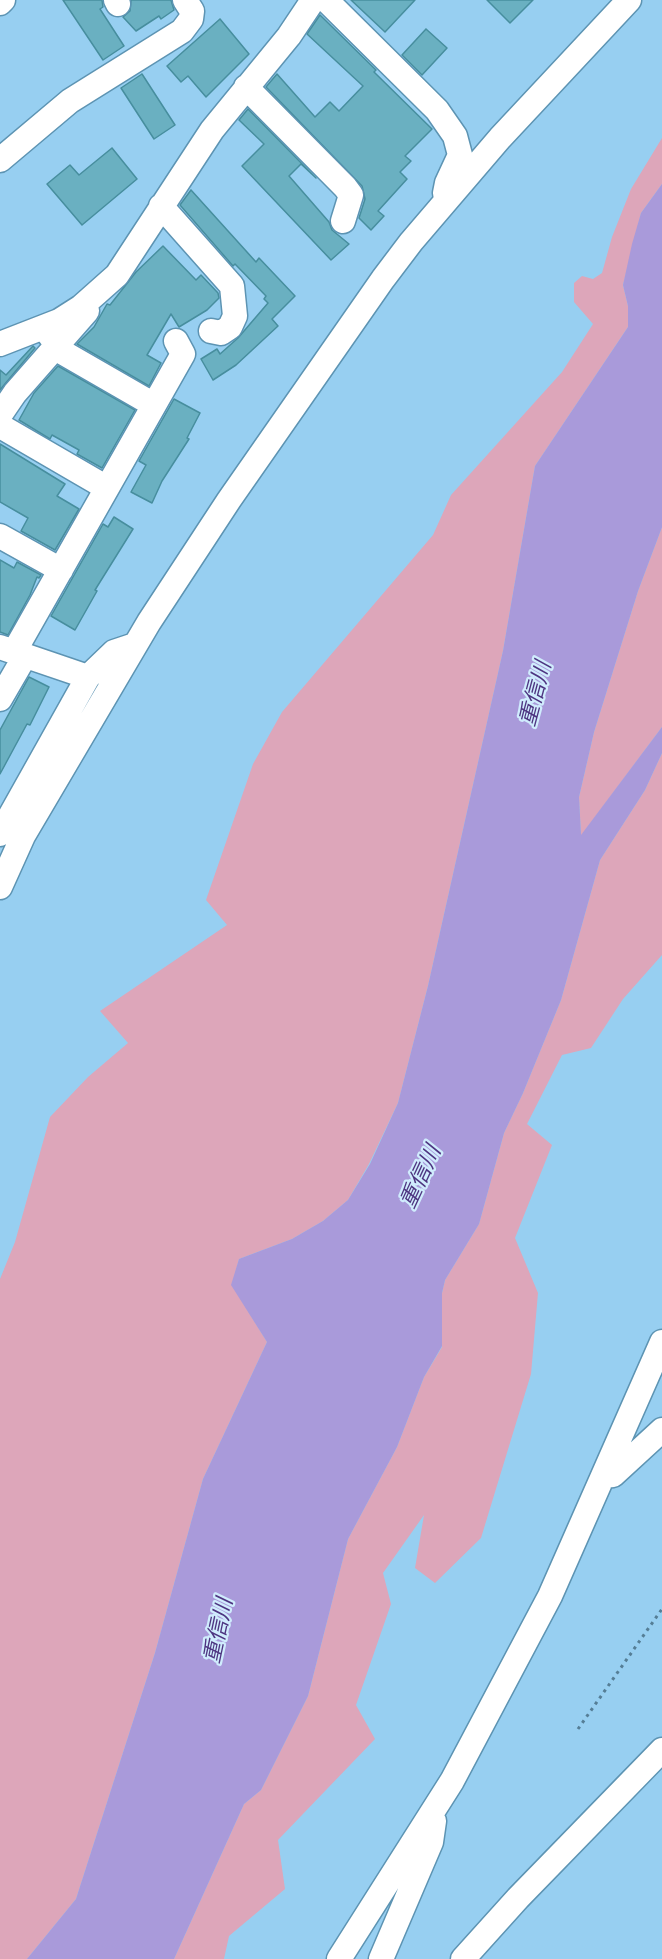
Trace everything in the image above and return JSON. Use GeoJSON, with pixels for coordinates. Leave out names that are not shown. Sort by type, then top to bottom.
{"type":"FeatureCollection","features":[{"type":"Feature","properties":{"kind":"street"},"geometry":{"type":"LineString","coordinates":[[0,160],[70,101],[182,31],[191,19],[192,11],[185,0]]}},
{"type":"Feature","properties":{"kind":"street"},"geometry":{"type":"LineString","coordinates":[[1,341],[59,321],[117,275],[205,140],[289,36],[313,0]]}},
{"type":"Feature","properties":{"kind":"street"},"geometry":{"type":"LineString","coordinates":[[326,0],[437,110],[455,136],[460,155],[447,183],[444,202]]}},
{"type":"Feature","properties":{"kind":"street"},"geometry":{"type":"LineString","coordinates":[[0,887],[23,836],[135,645],[229,500],[376,289],[444,202],[556,75],[628,0]]}},
{"type":"Feature","properties":{"kind":"street"},"geometry":{"type":"LineString","coordinates":[[246,87],[351,195],[343,221]]}},
{"type":"Feature","properties":{"kind":"street"},"geometry":{"type":"LineString","coordinates":[[161,206],[232,286],[235,316],[230,327],[221,333],[211,331]]}},
{"type":"Feature","properties":{"kind":"street"},"geometry":{"type":"LineString","coordinates":[[0,415],[15,393],[90,307],[97,292]]}},
{"type":"Feature","properties":{"kind":"street"},"geometry":{"type":"LineString","coordinates":[[38,330],[50,334],[62,352],[154,405]]}},
{"type":"Feature","properties":{"kind":"street"},"geometry":{"type":"LineString","coordinates":[[0,699],[13,652],[183,354],[176,341]]}},
{"type":"Feature","properties":{"kind":"street"},"geometry":{"type":"LineString","coordinates":[[0,426],[107,488]]}},
{"type":"Feature","properties":{"kind":"street"},"geometry":{"type":"LineString","coordinates":[[0,536],[61,570]]}},
{"type":"Feature","properties":{"kind":"street"},"geometry":{"type":"LineString","coordinates":[[0,834],[88,677],[114,652],[135,645]]}},
{"type":"Feature","properties":{"kind":"street"},"geometry":{"type":"LineString","coordinates":[[13,652],[88,677]]}},
{"type":"Feature","properties":{"kind":"street"},"geometry":{"type":"LineString","coordinates":[[339,1959],[452,1781],[550,1596],[662,1342]]}},
{"type":"Feature","properties":{"kind":"street"},"geometry":{"type":"LineString","coordinates":[[603,1476],[613,1475],[662,1430]]}},
{"type":"Feature","properties":{"kind":"street"},"geometry":{"type":"LineString","coordinates":[[463,1959],[518,1898],[662,1750]]}},
{"type":"Feature","properties":{"kind":"street"},"geometry":{"type":"LineString","coordinates":[[381,1959],[431,1842],[435,1807]]}},
{"type":"Feature","properties":{"kind":"path"},"geometry":{"type":"LineString","coordinates":[[578,1729],[662,1609]]}},
{"type":"Feature","properties":{"kind":"shaded area"},"geometry":{"type":"Polygon","coordinates":[[[662,138],[662,184],[641,213],[623,285],[628,306],[628,327],[535,466],[503,651],[428,986],[398,1103],[369,1164],[348,1200],[323,1221],[292,1239],[239,1259],[232,1285],[267,1342],[203,1479],[155,1653],[76,1899],[27,1959],[0,1959],[0,1279],[15,1242],[50,1117],[88,1077],[128,1043],[100,1011],[227,925],[206,900],[253,764],[282,712],[433,535],[451,495],[562,372],[593,324],[574,302],[574,283],[582,276],[593,279],[602,273],[612,237],[631,189],[662,138]]]}},
{"type":"Feature","properties":{"kind":"shaded area"},"geometry":{"type":"Polygon","coordinates":[[[662,527],[662,727],[581,836],[579,797],[594,732],[638,591],[662,527]]]}},
{"type":"Feature","properties":{"kind":"shaded area"},"geometry":{"type":"Polygon","coordinates":[[[662,753],[662,955],[623,999],[591,1048],[562,1055],[527,1124],[552,1145],[515,1238],[538,1293],[531,1374],[481,1538],[435,1583],[415,1568],[424,1515],[383,1573],[391,1604],[356,1705],[375,1739],[278,1840],[285,1889],[229,1936],[224,1959],[174,1959],[244,1804],[261,1790],[308,1696],[348,1539],[397,1447],[424,1377],[442,1347],[442,1293],[445,1280],[479,1224],[504,1133],[561,1000],[600,860],[645,790],[662,753]]]}},
{"type":"Feature","properties":{"kind":"water","name":"重信川"},"geometry":{"type":"Polygon","coordinates":[[[662,184],[662,527],[638,591],[594,732],[579,797],[581,835],[662,727],[662,753],[645,790],[600,860],[561,1000],[504,1133],[479,1224],[445,1280],[442,1293],[442,1346],[424,1377],[397,1447],[348,1539],[308,1696],[261,1790],[244,1804],[174,1959],[27,1959],[76,1899],[155,1653],[203,1479],[267,1342],[231,1285],[239,1259],[292,1239],[323,1221],[348,1200],[370,1164],[398,1103],[428,986],[503,651],[535,466],[628,327],[628,306],[623,285],[632,244],[641,213],[662,184]]]}},
{"type":"Feature","properties":{"kind":"building"},"geometry":{"type":"Polygon","coordinates":[[[63,0],[102,0],[103,7],[100,9],[124,46],[103,60],[63,0]]]}},
{"type":"Feature","properties":{"kind":"building"},"geometry":{"type":"Polygon","coordinates":[[[131,0],[171,0],[174,10],[161,19],[159,16],[136,31],[123,17],[130,11],[131,0]]]}},
{"type":"Feature","properties":{"kind":"building"},"geometry":{"type":"Polygon","coordinates":[[[351,0],[415,0],[385,32],[351,0]]]}},
{"type":"Feature","properties":{"kind":"building"},"geometry":{"type":"Polygon","coordinates":[[[487,0],[533,0],[510,23],[487,0]]]}},
{"type":"Feature","properties":{"kind":"building"},"geometry":{"type":"Polygon","coordinates":[[[320,15],[432,129],[405,156],[411,161],[400,172],[407,179],[378,211],[384,216],[371,230],[359,218],[365,199],[362,186],[266,87],[277,74],[315,117],[330,102],[339,111],[363,86],[307,34],[320,15]]]}},
{"type":"Feature","properties":{"kind":"building"},"geometry":{"type":"Polygon","coordinates":[[[220,19],[249,54],[206,97],[188,76],[181,82],[167,66],[220,19]]]}},
{"type":"Feature","properties":{"kind":"building"},"geometry":{"type":"Polygon","coordinates":[[[426,29],[447,48],[422,75],[402,55],[426,29]]]}},
{"type":"Feature","properties":{"kind":"building"},"geometry":{"type":"Polygon","coordinates":[[[142,74],[175,125],[154,139],[121,88],[142,74]]]}},
{"type":"Feature","properties":{"kind":"building"},"geometry":{"type":"Polygon","coordinates":[[[248,109],[316,178],[301,164],[289,176],[329,222],[332,230],[349,244],[331,260],[242,166],[264,144],[239,120],[248,109]]]}},
{"type":"Feature","properties":{"kind":"building"},"geometry":{"type":"Polygon","coordinates":[[[112,148],[137,179],[82,225],[47,184],[70,165],[79,175],[112,148]]]}},
{"type":"Feature","properties":{"kind":"building"},"geometry":{"type":"Polygon","coordinates":[[[191,190],[256,262],[259,258],[295,296],[272,319],[278,326],[236,365],[213,380],[201,359],[217,349],[220,354],[238,338],[268,303],[264,299],[266,296],[235,264],[233,266],[180,205],[191,190]]]}},
{"type":"Feature","properties":{"kind":"building"},"geometry":{"type":"Polygon","coordinates":[[[163,246],[196,280],[201,275],[218,293],[219,298],[207,310],[179,327],[171,314],[147,355],[161,363],[149,386],[77,344],[94,327],[107,304],[110,305],[136,272],[163,246]]]}},
{"type":"Feature","properties":{"kind":"building"},"geometry":{"type":"Polygon","coordinates":[[[33,346],[35,348],[0,390],[0,370],[6,375],[33,346]]]}},
{"type":"Feature","properties":{"kind":"building"},"geometry":{"type":"Polygon","coordinates":[[[58,366],[135,410],[102,468],[77,454],[79,450],[52,435],[50,439],[19,420],[34,393],[58,366]]]}},
{"type":"Feature","properties":{"kind":"building"},"geometry":{"type":"Polygon","coordinates":[[[174,399],[200,413],[187,438],[189,439],[162,481],[152,503],[131,492],[146,465],[139,461],[174,399]]]}},
{"type":"Feature","properties":{"kind":"building"},"geometry":{"type":"Polygon","coordinates":[[[0,444],[65,484],[57,496],[79,509],[55,550],[21,531],[28,518],[0,502],[0,444]]]}},
{"type":"Feature","properties":{"kind":"building"},"geometry":{"type":"Polygon","coordinates":[[[114,517],[133,529],[95,590],[97,591],[75,630],[51,616],[103,524],[108,527],[114,517]]]}},
{"type":"Feature","properties":{"kind":"building"},"geometry":{"type":"Polygon","coordinates":[[[0,560],[14,568],[17,562],[41,575],[37,577],[8,635],[0,632],[0,560]]]}},
{"type":"Feature","properties":{"kind":"building"},"geometry":{"type":"Polygon","coordinates":[[[29,677],[49,687],[30,725],[27,724],[0,774],[0,730],[29,677]]]}}]}
